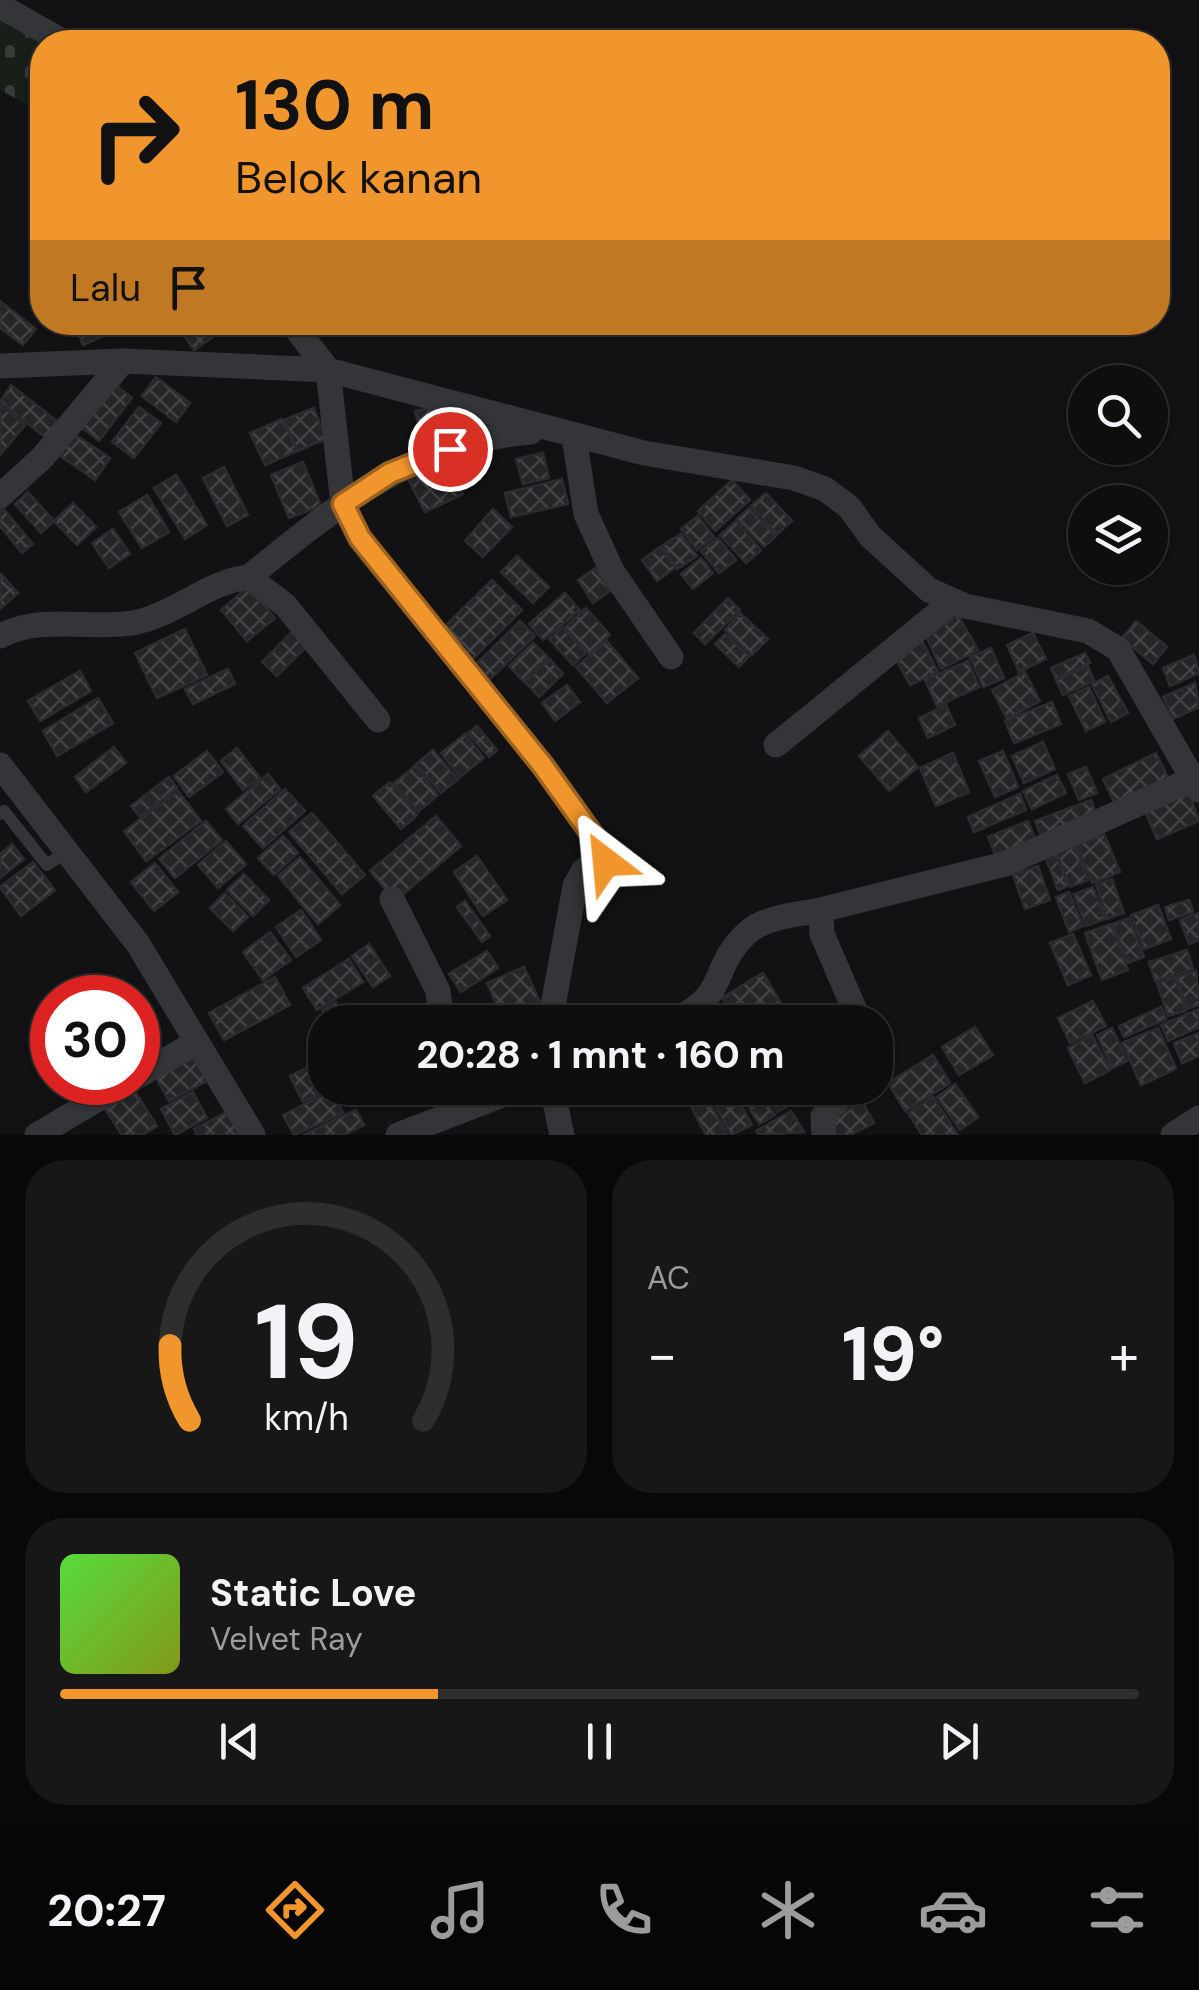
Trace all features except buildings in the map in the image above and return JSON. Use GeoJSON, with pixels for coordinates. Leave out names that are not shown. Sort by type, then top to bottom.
{"type":"FeatureCollection","features":[{"type":"Feature","properties":{"kind":"street"},"geometry":{"type":"LineString","coordinates":[[0,6],[43,30]]}},
{"type":"Feature","properties":{"kind":"street"},"geometry":{"type":"LineString","coordinates":[[301,335],[328,370],[343,504],[360,538],[543,766],[606,854],[606,862],[584,870],[574,886],[553,1005]]}},
{"type":"Feature","properties":{"kind":"street"},"geometry":{"type":"LineString","coordinates":[[0,496],[42,458],[123,361]]}},
{"type":"Feature","properties":{"kind":"street"},"geometry":{"type":"LineString","coordinates":[[0,366],[123,361],[328,370],[562,434],[724,468],[794,478],[825,489],[849,506],[899,565],[930,590],[953,600],[1088,631],[1118,649],[1196,785],[1005,864],[771,920],[747,932],[725,962],[714,994],[702,1005]]}},
{"type":"Feature","properties":{"kind":"street"},"geometry":{"type":"LineString","coordinates":[[0,636],[24,624],[133,623],[231,578],[250,577],[343,504],[390,473],[480,436],[562,434]]}},
{"type":"Feature","properties":{"kind":"street"},"geometry":{"type":"LineString","coordinates":[[562,434],[586,514],[612,571],[671,657]]}},
{"type":"Feature","properties":{"kind":"street"},"geometry":{"type":"LineString","coordinates":[[250,577],[286,606],[378,720]]}},
{"type":"Feature","properties":{"kind":"street"},"geometry":{"type":"LineString","coordinates":[[776,745],[953,600]]}},
{"type":"Feature","properties":{"kind":"street"},"geometry":{"type":"LineString","coordinates":[[0,766],[138,944],[254,1135]]}},
{"type":"Feature","properties":{"kind":"street"},"geometry":{"type":"LineString","coordinates":[[392,899],[438,991],[440,1005]]}},
{"type":"Feature","properties":{"kind":"street"},"geometry":{"type":"LineString","coordinates":[[821,910],[822,934],[853,1005]]}},
{"type":"Feature","properties":{"kind":"street"},"geometry":{"type":"LineString","coordinates":[[160,1063],[197,1042]]}},
{"type":"Feature","properties":{"kind":"street"},"geometry":{"type":"LineString","coordinates":[[37,1135],[88,1105]]}},
{"type":"Feature","properties":{"kind":"street"},"geometry":{"type":"LineString","coordinates":[[398,1135],[447,1105]]}},
{"type":"Feature","properties":{"kind":"street"},"geometry":{"type":"LineString","coordinates":[[556,1105],[562,1135]]}},
{"type":"Feature","properties":{"kind":"street"},"geometry":{"type":"LineString","coordinates":[[824,1135],[822,1116],[832,1105]]}},
{"type":"Feature","properties":{"kind":"street"},"geometry":{"type":"LineString","coordinates":[[1173,1135],[1199,1118]]}},
{"type":"Feature","properties":{"kind":"lane"},"geometry":{"type":"LineString","coordinates":[[0,814],[4,810],[46,865],[67,851]]}},
{"type":"Feature","properties":{"kind":"green space"},"geometry":{"type":"Polygon","coordinates":[[[0,19],[30,36],[30,106],[0,90],[0,19]]]}},
{"type":"Feature","properties":{"kind":"route"},"geometry":{"type":"LineString","coordinates":[[450,449],[390,473],[343,504],[360,538],[543,766],[606,854],[606,862]]}}]}
